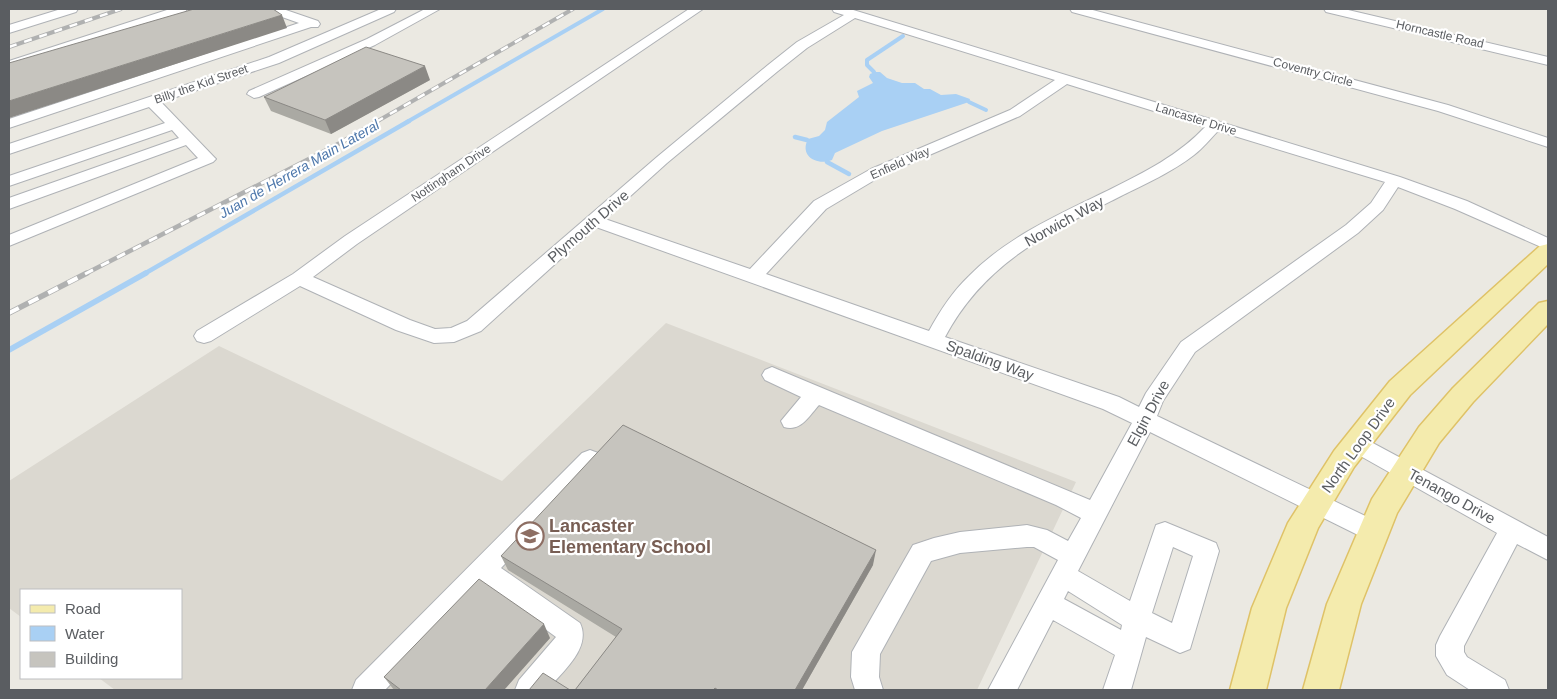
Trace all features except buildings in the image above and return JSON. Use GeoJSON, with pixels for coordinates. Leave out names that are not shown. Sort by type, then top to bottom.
{"type":"FeatureCollection","features":[{"type":"Feature","properties":{"kind":"main road","name":"North Loop Drive"},"geometry":{"type":"LineString","coordinates":[[1248,690],[1269,608],[1304,523],[1356,443],[1400,388],[1548,251]]}},
{"type":"Feature","properties":{"kind":"main road"},"geometry":{"type":"LineString","coordinates":[[1321,690],[1344,604],[1383,508],[1429,435],[1463,395],[1548,309]]}},
{"type":"Feature","properties":{"kind":"street"},"geometry":{"type":"LineString","coordinates":[[9,29],[72,9]]}},
{"type":"Feature","properties":{"kind":"street"},"geometry":{"type":"LineString","coordinates":[[9,65],[181,9]]}},
{"type":"Feature","properties":{"kind":"street"},"geometry":{"type":"LineString","coordinates":[[272,9],[337,33]]}},
{"type":"Feature","properties":{"kind":"street","name":"Billy the Kid Street"},"geometry":{"type":"LineString","coordinates":[[9,149],[274,60],[390,9]]}},
{"type":"Feature","properties":{"kind":"street"},"geometry":{"type":"LineString","coordinates":[[254,94],[371,42],[434,9]]}},
{"type":"Feature","properties":{"kind":"street","name":"Nottingham Drive"},"geometry":{"type":"LineString","coordinates":[[204,336],[299,278],[351,240],[697,9]]}},
{"type":"Feature","properties":{"kind":"street","name":"Coventry Circle"},"geometry":{"type":"LineString","coordinates":[[1076,9],[1414,100],[1548,143]]}},
{"type":"Feature","properties":{"kind":"street","name":"Horncastle Road"},"geometry":{"type":"LineString","coordinates":[[1330,9],[1548,62]]}},
{"type":"Feature","properties":{"kind":"street","name":"Plymouth Drive"},"geometry":{"type":"LineString","coordinates":[[299,278],[403,325],[434,336],[454,335],[474,326],[662,160],[773,68],[846,11]]}},
{"type":"Feature","properties":{"kind":"street","name":"Lancaster Drive"},"geometry":{"type":"LineString","coordinates":[[846,11],[1394,180],[1461,205],[1548,245]]}},
{"type":"Feature","properties":{"kind":"street"},"geometry":{"type":"LineString","coordinates":[[9,124],[311,23]]}},
{"type":"Feature","properties":{"kind":"street"},"geometry":{"type":"LineString","coordinates":[[316,42],[346,53],[376,50],[384,53]]}},
{"type":"Feature","properties":{"kind":"street","name":"Enfield Way"},"geometry":{"type":"LineString","coordinates":[[754,276],[820,205],[877,172],[1015,114],[1065,79]]}},
{"type":"Feature","properties":{"kind":"street"},"geometry":{"type":"LineString","coordinates":[[9,241],[205,161],[208,158],[152,101]]}},
{"type":"Feature","properties":{"kind":"street"},"geometry":{"type":"LineString","coordinates":[[9,182],[176,124]]}},
{"type":"Feature","properties":{"kind":"street","name":"Norwich Way"},"geometry":{"type":"LineString","coordinates":[[934,340],[959,297],[1003,255],[1030,238],[1185,154],[1215,125]]}},
{"type":"Feature","properties":{"kind":"street"},"geometry":{"type":"LineString","coordinates":[[9,204],[190,139]]}},
{"type":"Feature","properties":{"kind":"street","name":"Elgin Drive"},"geometry":{"type":"LineString","coordinates":[[1002,690],[1144,420],[1153,399],[1188,347],[1214,326],[1352,229],[1377,206],[1394,180]]}},
{"type":"Feature","properties":{"kind":"street","name":"Spalding Way"},"geometry":{"type":"LineString","coordinates":[[593,222],[754,276],[1110,404],[1374,531]]}},
{"type":"Feature","properties":{"kind":"street"},"geometry":{"type":"LineString","coordinates":[[772,375],[1056,495],[1095,514]]}},
{"type":"Feature","properties":{"kind":"street"},"geometry":{"type":"LineString","coordinates":[[792,420],[816,395]]}},
{"type":"Feature","properties":{"kind":"street","name":"Tenango Drive"},"geometry":{"type":"LineString","coordinates":[[1356,443],[1548,549]]}},
{"type":"Feature","properties":{"kind":"street"},"geometry":{"type":"LineString","coordinates":[[366,690],[590,459]]}},
{"type":"Feature","properties":{"kind":"street"},"geometry":{"type":"LineString","coordinates":[[1495,690],[1458,666],[1450,656],[1450,645],[1512,529]]}},
{"type":"Feature","properties":{"kind":"street"},"geometry":{"type":"LineString","coordinates":[[869,690],[865,676],[866,652],[922,554],[934,548],[949,545],[1027,536],[1038,537],[1068,565],[1137,619],[1117,690]]}},
{"type":"Feature","properties":{"kind":"street"},"geometry":{"type":"LineString","coordinates":[[482,570],[571,632],[570,641],[529,690]]}},
{"type":"Feature","properties":{"kind":"street"},"geometry":{"type":"LineString","coordinates":[[1048,604],[1130,649]]}},
{"type":"Feature","properties":{"kind":"shaded area","name":"Lancaster Elementary School"},"geometry":{"type":"Polygon","coordinates":[[[666,323],[1076,482],[977,690],[115,690],[100,679],[182,679],[182,589],[20,589],[20,616],[9,608],[9,481],[219,346],[502,481],[666,323]]]}},
{"type":"Feature","properties":{"kind":"water"},"geometry":{"type":"Polygon","coordinates":[[[880,72],[887,78],[902,83],[915,83],[924,89],[930,89],[941,95],[956,94],[970,99],[969,102],[882,131],[835,153],[832,160],[821,162],[811,158],[806,150],[808,139],[819,136],[825,130],[827,122],[859,97],[857,91],[873,83],[869,77],[870,74],[880,72]]]}},
{"type":"Feature","properties":{"kind":"waterway","name":"Juan de Herrera Main Lateral"},"geometry":{"type":"LineString","coordinates":[[407,122],[603,9]]}},
{"type":"Feature","properties":{"kind":"waterway"},"geometry":{"type":"LineString","coordinates":[[874,72],[867,65],[867,60],[903,36]]}},
{"type":"Feature","properties":{"kind":"waterway"},"geometry":{"type":"LineString","coordinates":[[969,102],[986,110]]}},
{"type":"Feature","properties":{"kind":"waterway","name":"Juan de Herrera Main Lateral"},"geometry":{"type":"LineString","coordinates":[[144,274],[409,121]]}},
{"type":"Feature","properties":{"kind":"waterway"},"geometry":{"type":"LineString","coordinates":[[795,137],[807,140]]}},
{"type":"Feature","properties":{"kind":"waterway"},"geometry":{"type":"LineString","coordinates":[[827,162],[849,174]]}},
{"type":"Feature","properties":{"kind":"waterway","name":"Juan de Herrera Main Lateral"},"geometry":{"type":"LineString","coordinates":[[9,350],[146,273]]}},
{"type":"Feature","properties":{"kind":"railway"},"geometry":{"type":"LineString","coordinates":[[9,47],[121,9]]}},
{"type":"Feature","properties":{"kind":"railway"},"geometry":{"type":"LineString","coordinates":[[376,122],[573,9]]}},
{"type":"Feature","properties":{"kind":"railway"},"geometry":{"type":"LineString","coordinates":[[85,274],[340,143],[378,121]]}},
{"type":"Feature","properties":{"kind":"railway"},"geometry":{"type":"LineString","coordinates":[[9,313],[87,273]]}},
{"type":"Feature","properties":{"kind":"place","name":"Lancaster Elementary School"},"geometry":{"type":"Point","coordinates":[530,536]}}]}
